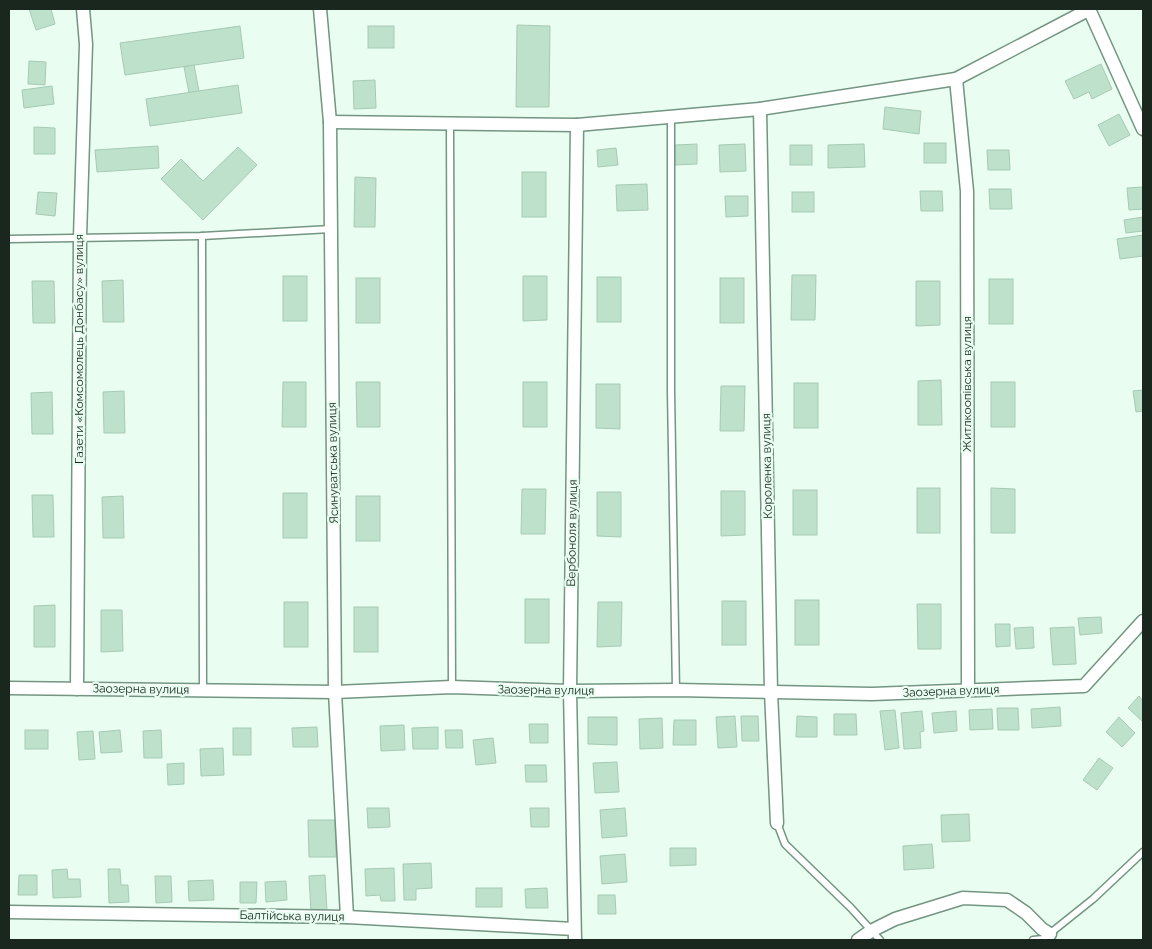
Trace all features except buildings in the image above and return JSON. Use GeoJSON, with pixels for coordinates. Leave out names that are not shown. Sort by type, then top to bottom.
{"type":"FeatureCollection","features":[{"type":"Feature","properties":{"kind":"street","name":"Газети «Комсомолець Донбасу» вулиця"},"geometry":{"type":"LineString","coordinates":[[77,689],[80,237],[86,44],[83,9]]}},
{"type":"Feature","properties":{"kind":"street","name":"Ясинуватська вулиця"},"geometry":{"type":"LineString","coordinates":[[320,9],[330,122],[335,692],[347,917]]}},
{"type":"Feature","properties":{"kind":"street"},"geometry":{"type":"LineString","coordinates":[[330,122],[450,125],[577,125],[760,108],[956,79],[1089,9],[1143,130]]}},
{"type":"Feature","properties":{"kind":"street","name":"Житлкоопівська вулиця"},"geometry":{"type":"LineString","coordinates":[[956,79],[967,191],[968,690]]}},
{"type":"Feature","properties":{"kind":"street","name":"Короленка вулиця"},"geometry":{"type":"LineString","coordinates":[[760,108],[771,692],[778,823]]}},
{"type":"Feature","properties":{"kind":"street","name":"Вербоноля вулиця"},"geometry":{"type":"LineString","coordinates":[[575,935],[570,691],[577,125]]}},
{"type":"Feature","properties":{"kind":"street","name":"Заозерна вулиця"},"geometry":{"type":"LineString","coordinates":[[9,688],[335,692],[452,687],[570,691],[676,690],[872,694],[1084,686],[1143,621]]}},
{"type":"Feature","properties":{"kind":"street"},"geometry":{"type":"LineString","coordinates":[[858,940],[876,935],[895,919],[963,898],[1007,900],[1026,912],[1042,929],[1045,938]]}},
{"type":"Feature","properties":{"kind":"street","name":"Балтійська вулиця"},"geometry":{"type":"LineString","coordinates":[[9,912],[347,917],[575,935]]}},
{"type":"Feature","properties":{"kind":"lane"},"geometry":{"type":"LineString","coordinates":[[671,117],[671,391],[676,690]]}},
{"type":"Feature","properties":{"kind":"lane"},"geometry":{"type":"LineString","coordinates":[[450,125],[452,687]]}},
{"type":"Feature","properties":{"kind":"lane"},"geometry":{"type":"LineString","coordinates":[[9,239],[202,236],[331,229]]}},
{"type":"Feature","properties":{"kind":"lane"},"geometry":{"type":"LineString","coordinates":[[202,236],[204,690]]}},
{"type":"Feature","properties":{"kind":"lane"},"geometry":{"type":"LineString","coordinates":[[778,823],[784,844],[851,908],[876,935]]}},
{"type":"Feature","properties":{"kind":"lane"},"geometry":{"type":"LineString","coordinates":[[1033,940],[1045,938],[1093,900],[1143,852]]}}]}
